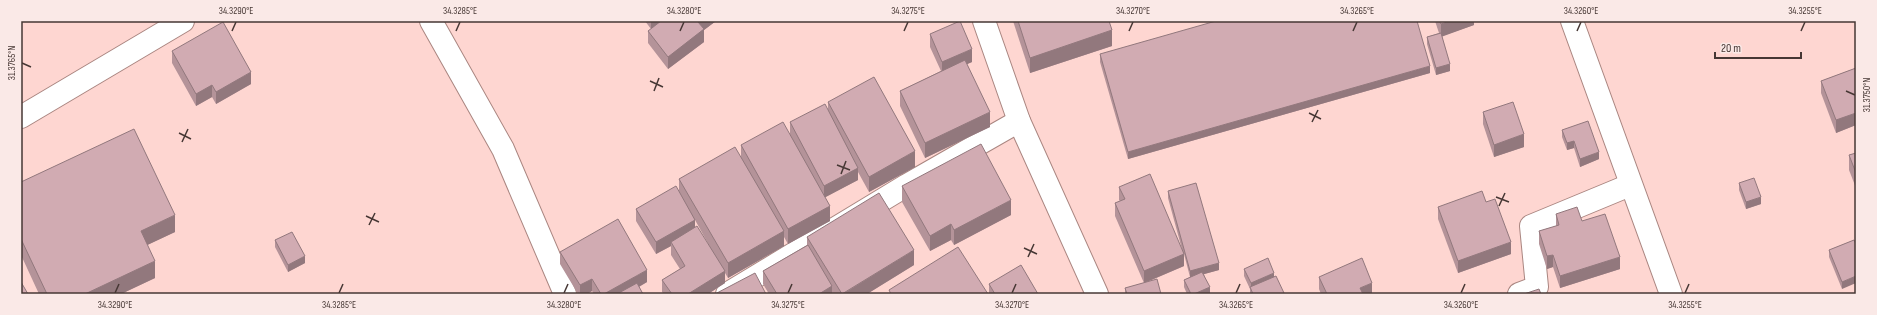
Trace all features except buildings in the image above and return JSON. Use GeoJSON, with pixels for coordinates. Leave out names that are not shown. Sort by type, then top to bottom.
{"type":"FeatureCollection","features":[{"type":"Feature","properties":{"kind":"street"},"geometry":{"type":"LineString","coordinates":[[21,117],[183,21]]}},
{"type":"Feature","properties":{"kind":"street"},"geometry":{"type":"LineString","coordinates":[[431,21],[503,149],[565,294]]}},
{"type":"Feature","properties":{"kind":"street"},"geometry":{"type":"LineString","coordinates":[[984,21],[1019,121],[1097,294]]}},
{"type":"Feature","properties":{"kind":"street"},"geometry":{"type":"LineString","coordinates":[[1572,21],[1630,185],[1671,294]]}},
{"type":"Feature","properties":{"kind":"street"},"geometry":{"type":"LineString","coordinates":[[727,294],[900,189],[1019,121]]}},
{"type":"Feature","properties":{"kind":"street"},"geometry":{"type":"LineString","coordinates":[[1518,294],[1537,287],[1531,226],[1630,185]]}}]}
